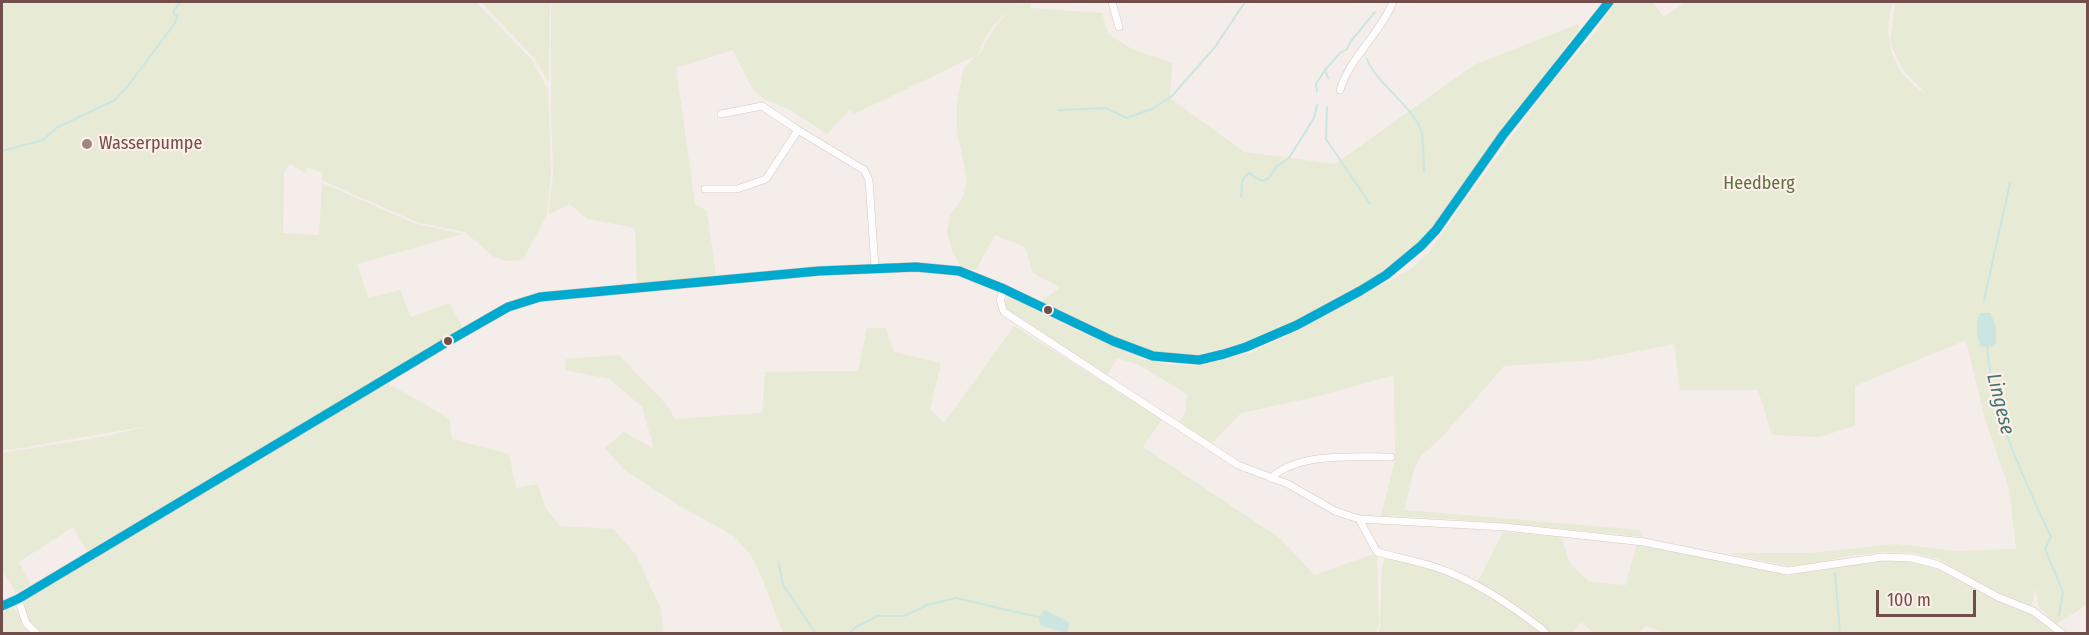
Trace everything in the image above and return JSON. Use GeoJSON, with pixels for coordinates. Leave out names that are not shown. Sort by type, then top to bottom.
{"type":"FeatureCollection","features":[{"type":"Feature","properties":{"kind":"main road"},"geometry":{"type":"LineString","coordinates":[[2,606],[18,599],[447,342],[496,314],[524,301],[540,297],[819,271],[916,267],[959,271],[1113,341],[1153,356],[1199,360],[1246,347],[1296,325],[1386,275],[1422,246],[1436,230],[1503,135],[1609,2]]}},
{"type":"Feature","properties":{"kind":"street"},"geometry":{"type":"LineString","coordinates":[[1112,2],[1119,27]]}},
{"type":"Feature","properties":{"kind":"street"},"geometry":{"type":"LineString","coordinates":[[1340,90],[1344,76],[1384,20],[1393,2]]}},
{"type":"Feature","properties":{"kind":"street"},"geometry":{"type":"LineString","coordinates":[[721,114],[762,106],[864,170],[869,180],[875,268]]}},
{"type":"Feature","properties":{"kind":"street"},"geometry":{"type":"LineString","coordinates":[[705,189],[737,189],[766,179],[798,130]]}},
{"type":"Feature","properties":{"kind":"street"},"geometry":{"type":"LineString","coordinates":[[1004,290],[1000,300],[1004,312],[1238,465],[1288,484],[1335,511],[1359,519],[1505,527],[1644,542],[1787,571],[1882,557],[1912,558],[1939,565],[1998,597],[2033,611],[2063,633]]}},
{"type":"Feature","properties":{"kind":"street"},"geometry":{"type":"LineString","coordinates":[[1271,478],[1280,470],[1305,462],[1338,457],[1391,457]]}},
{"type":"Feature","properties":{"kind":"street"},"geometry":{"type":"LineString","coordinates":[[1359,519],[1377,552],[1455,574],[1500,599],[1545,633]]}},
{"type":"Feature","properties":{"kind":"street"},"geometry":{"type":"LineString","coordinates":[[18,599],[26,623],[37,633]]}},
{"type":"Feature","properties":{"kind":"green space"},"geometry":{"type":"Polygon","coordinates":[[[2,2],[476,2],[532,60],[548,90],[551,174],[547,214],[523,260],[507,261],[494,257],[465,232],[417,222],[321,180],[323,173],[307,167],[306,173],[290,164],[284,172],[283,233],[319,235],[322,183],[416,224],[463,234],[357,264],[368,298],[400,290],[411,317],[449,303],[463,328],[87,551],[73,527],[19,562],[31,585],[16,593],[2,570],[2,453],[107,436],[154,425],[2,451],[2,2]]]}},
{"type":"Feature","properties":{"kind":"green space"},"geometry":{"type":"Polygon","coordinates":[[[481,2],[550,2],[549,83],[534,58],[481,2]]]}},
{"type":"Feature","properties":{"kind":"green space"},"geometry":{"type":"Polygon","coordinates":[[[551,2],[1022,2],[1018,5],[1031,2],[1031,8],[1102,13],[1108,34],[1132,49],[1172,63],[1170,98],[1244,152],[1335,164],[1474,65],[1578,24],[1579,29],[1428,232],[1402,258],[1359,286],[1305,316],[1249,340],[1200,354],[1172,354],[1136,346],[1040,303],[1064,284],[1060,287],[1033,273],[1025,247],[995,235],[976,270],[961,267],[952,251],[947,232],[950,215],[963,197],[967,179],[957,131],[957,104],[963,70],[975,56],[854,114],[850,109],[827,134],[790,110],[764,99],[752,88],[733,50],[676,68],[695,204],[707,211],[716,276],[637,284],[635,228],[588,219],[569,204],[549,214],[553,173],[551,2]],[[1007,13],[985,38],[978,55],[980,54],[1007,13]]]}},
{"type":"Feature","properties":{"kind":"green space","name":"Heedberg"},"geometry":{"type":"Polygon","coordinates":[[[1616,2],[1653,2],[1663,17],[1686,2],[1893,2],[1888,29],[1889,42],[1892,54],[1897,66],[1905,76],[1926,94],[1903,70],[1890,43],[1895,2],[2087,2],[2087,605],[2056,624],[2039,607],[2035,588],[2032,607],[1998,594],[1941,560],[1914,553],[1883,552],[1847,556],[1814,564],[1788,566],[1726,553],[1811,553],[1896,544],[1955,551],[2016,549],[2009,488],[1985,419],[1966,340],[1855,386],[1855,426],[1819,437],[1772,435],[1758,390],[1680,390],[1674,344],[1593,360],[1504,366],[1444,435],[1420,457],[1414,469],[1404,510],[1640,530],[1644,537],[1480,521],[1381,516],[1395,460],[1394,375],[1315,397],[1241,413],[1212,443],[1179,422],[1185,413],[1187,394],[1139,365],[1117,358],[1107,376],[1007,311],[1003,302],[1009,297],[1075,330],[1145,360],[1171,365],[1197,366],[1250,353],[1299,330],[1411,269],[1429,252],[1546,90],[1595,32],[1616,2]]]}},
{"type":"Feature","properties":{"kind":"green space"},"geometry":{"type":"Polygon","coordinates":[[[1014,326],[1162,419],[1143,447],[1281,539],[1314,575],[1377,553],[1379,624],[1376,633],[783,633],[758,568],[734,536],[680,506],[623,469],[605,448],[624,432],[654,449],[642,407],[610,379],[565,370],[566,359],[619,355],[666,404],[675,419],[762,413],[765,372],[858,371],[867,328],[886,328],[894,352],[941,363],[930,409],[944,423],[1014,326]]]}},
{"type":"Feature","properties":{"kind":"green space"},"geometry":{"type":"Polygon","coordinates":[[[386,383],[449,419],[452,439],[509,454],[516,488],[538,484],[545,507],[560,526],[613,529],[636,555],[661,609],[663,633],[44,633],[29,623],[24,601],[386,383]]]}},
{"type":"Feature","properties":{"kind":"green space"},"geometry":{"type":"Polygon","coordinates":[[[1503,532],[1561,537],[1570,563],[1589,582],[1626,585],[1636,545],[1786,573],[1815,571],[1882,559],[1911,560],[1937,569],[1996,600],[2032,615],[2056,633],[1659,634],[1660,631],[1646,626],[1638,633],[1595,634],[1581,622],[1573,633],[1548,633],[1477,583],[1503,532]]]}},
{"type":"Feature","properties":{"kind":"green space"},"geometry":{"type":"Polygon","coordinates":[[[1385,557],[1450,574],[1522,616],[1544,634],[1378,634],[1382,567],[1385,557]]]}},
{"type":"Feature","properties":{"kind":"green space"},"geometry":{"type":"Polygon","coordinates":[[[12,607],[34,634],[2,634],[2,612],[12,607]]]}},
{"type":"Feature","properties":{"kind":"water"},"geometry":{"type":"Polygon","coordinates":[[[1980,313],[1990,313],[1996,326],[1996,343],[1992,346],[1981,347],[1977,325],[1980,313]]]}},
{"type":"Feature","properties":{"kind":"water"},"geometry":{"type":"Polygon","coordinates":[[[1044,610],[1069,622],[1068,631],[1065,633],[1040,625],[1039,617],[1044,610]]]}},
{"type":"Feature","properties":{"kind":"waterway"},"geometry":{"type":"LineString","coordinates":[[2,151],[43,140],[56,128],[115,100],[175,23],[177,16],[174,10],[181,2]]}},
{"type":"Feature","properties":{"kind":"waterway"},"geometry":{"type":"LineString","coordinates":[[1058,110],[1106,108],[1127,118],[1152,109],[1172,96],[1215,47],[1245,2]]}},
{"type":"Feature","properties":{"kind":"waterway"},"geometry":{"type":"LineString","coordinates":[[1328,78],[1325,70],[1340,53],[1347,49],[1375,12]]}},
{"type":"Feature","properties":{"kind":"waterway"},"geometry":{"type":"LineString","coordinates":[[1367,59],[1379,78],[1413,115],[1419,125],[1423,139],[1424,171]]}},
{"type":"Feature","properties":{"kind":"waterway"},"geometry":{"type":"LineString","coordinates":[[1317,91],[1316,84],[1325,70]]}},
{"type":"Feature","properties":{"kind":"waterway"},"geometry":{"type":"LineString","coordinates":[[1241,197],[1242,183],[1247,175],[1250,173],[1262,181],[1269,178],[1277,166],[1289,158],[1314,118],[1317,105]]}},
{"type":"Feature","properties":{"kind":"waterway"},"geometry":{"type":"LineString","coordinates":[[1327,107],[1326,139],[1370,204]]}},
{"type":"Feature","properties":{"kind":"waterway","name":"Lingese"},"geometry":{"type":"LineString","coordinates":[[1984,300],[2010,183]]}},
{"type":"Feature","properties":{"kind":"waterway","name":"Lingese"},"geometry":{"type":"LineString","coordinates":[[1987,344],[1990,370],[2002,419],[2010,443],[2051,537],[2045,549],[2063,592],[2059,615]]}},
{"type":"Feature","properties":{"kind":"waterway"},"geometry":{"type":"LineString","coordinates":[[779,564],[783,585],[816,634]]}},
{"type":"Feature","properties":{"kind":"waterway"},"geometry":{"type":"LineString","coordinates":[[1835,573],[1840,634]]}},
{"type":"Feature","properties":{"kind":"waterway"},"geometry":{"type":"LineString","coordinates":[[849,634],[856,627],[877,616],[904,616],[927,605],[956,598],[1042,618]]}},
{"type":"Feature","properties":{"kind":"transit line"},"geometry":{"type":"LineString","coordinates":[[2,606],[18,599],[447,342],[508,307],[540,297],[819,271],[916,267],[959,271],[1004,289],[1113,341],[1153,356],[1199,360],[1246,347],[1297,325],[1360,291],[1386,275],[1421,246],[1436,230],[1503,135],[1609,2]]}},
{"type":"Feature","properties":{"kind":"place","name":"Wasserpumpe"},"geometry":{"type":"Point","coordinates":[87,144]}}]}
